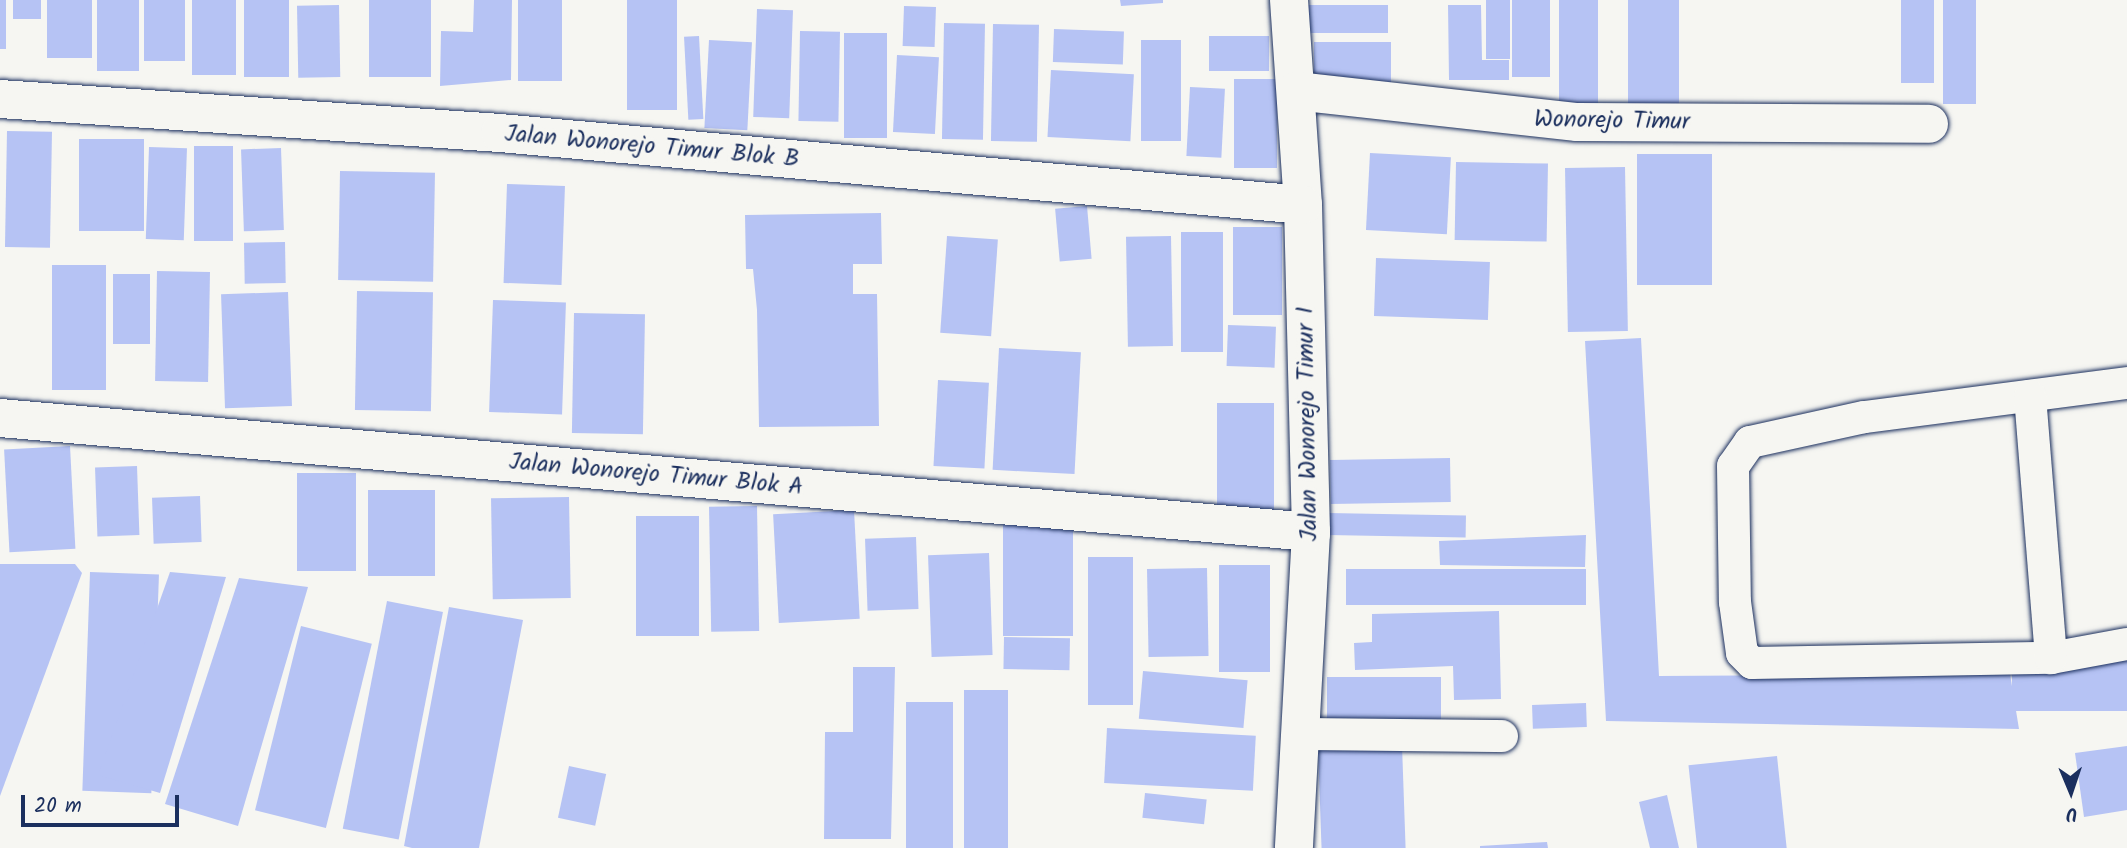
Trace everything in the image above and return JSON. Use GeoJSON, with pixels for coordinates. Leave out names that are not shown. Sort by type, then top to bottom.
{"type":"FeatureCollection","features":[{"type":"Feature","properties":{"kind":"street","name":"Jalan Wonorejo Timur I"},"geometry":{"type":"LineString","coordinates":[[1289,0],[1303,205],[1311,532],[1298,734],[1294,848]]}},
{"type":"Feature","properties":{"kind":"street","name":"Wonorejo Timur"},"geometry":{"type":"LineString","coordinates":[[1296,91],[1577,122],[1929,124]]}},
{"type":"Feature","properties":{"kind":"street","name":"Jalan Wonorejo Timur Blok B"},"geometry":{"type":"LineString","coordinates":[[0,99],[500,133],[1303,205]]}},
{"type":"Feature","properties":{"kind":"street","name":"Jalan Wonorejo Timur Blok A"},"geometry":{"type":"LineString","coordinates":[[0,418],[1311,532]]}},
{"type":"Feature","properties":{"kind":"lane"},"geometry":{"type":"LineString","coordinates":[[2127,383],[1864,417],[1750,442],[1733,466],[1735,602],[1742,653],[1765,667],[2050,658],[2127,644]]}},
{"type":"Feature","properties":{"kind":"lane"},"geometry":{"type":"LineString","coordinates":[[2030,396],[2050,658]]}},
{"type":"Feature","properties":{"kind":"lane"},"geometry":{"type":"LineString","coordinates":[[1298,734],[1502,736]]}},
{"type":"Feature","properties":{"kind":"building"},"geometry":{"type":"Polygon","coordinates":[[[0,0],[6,0],[6,49],[0,49],[0,0]]]}},
{"type":"Feature","properties":{"kind":"building"},"geometry":{"type":"Polygon","coordinates":[[[13,0],[41,0],[41,19],[13,19],[13,0]]]}},
{"type":"Feature","properties":{"kind":"building"},"geometry":{"type":"Polygon","coordinates":[[[47,0],[92,0],[92,58],[47,58],[47,0]]]}},
{"type":"Feature","properties":{"kind":"building"},"geometry":{"type":"Polygon","coordinates":[[[97,0],[139,0],[139,71],[97,71],[97,0]]]}},
{"type":"Feature","properties":{"kind":"building"},"geometry":{"type":"Polygon","coordinates":[[[144,0],[185,0],[185,61],[144,61],[144,0]]]}},
{"type":"Feature","properties":{"kind":"building"},"geometry":{"type":"Polygon","coordinates":[[[192,0],[236,0],[236,75],[192,75],[192,0]]]}},
{"type":"Feature","properties":{"kind":"building"},"geometry":{"type":"Polygon","coordinates":[[[244,0],[289,0],[289,77],[244,77],[244,0]]]}},
{"type":"Feature","properties":{"kind":"building"},"geometry":{"type":"Polygon","coordinates":[[[369,0],[431,0],[431,77],[369,77],[369,0]]]}},
{"type":"Feature","properties":{"kind":"building"},"geometry":{"type":"Polygon","coordinates":[[[474,0],[512,0],[511,80],[440,86],[441,31],[473,32],[474,0]]]}},
{"type":"Feature","properties":{"kind":"building"},"geometry":{"type":"Polygon","coordinates":[[[518,0],[562,0],[562,81],[518,81],[518,0]]]}},
{"type":"Feature","properties":{"kind":"building"},"geometry":{"type":"Polygon","coordinates":[[[627,0],[677,0],[677,110],[627,110],[627,0]]]}},
{"type":"Feature","properties":{"kind":"building"},"geometry":{"type":"Polygon","coordinates":[[[1120,0],[1163,0],[1163,3],[1121,6],[1120,0]]]}},
{"type":"Feature","properties":{"kind":"building"},"geometry":{"type":"Polygon","coordinates":[[[1486,0],[1510,0],[1510,59],[1486,59],[1486,0]]]}},
{"type":"Feature","properties":{"kind":"building"},"geometry":{"type":"Polygon","coordinates":[[[1512,0],[1550,0],[1550,77],[1512,77],[1512,0]]]}},
{"type":"Feature","properties":{"kind":"building"},"geometry":{"type":"Polygon","coordinates":[[[1559,0],[1598,0],[1598,115],[1559,115],[1559,0]]]}},
{"type":"Feature","properties":{"kind":"building"},"geometry":{"type":"Polygon","coordinates":[[[1628,0],[1679,0],[1679,113],[1628,113],[1628,0]]]}},
{"type":"Feature","properties":{"kind":"building"},"geometry":{"type":"Polygon","coordinates":[[[1901,0],[1934,0],[1934,83],[1901,83],[1901,0]]]}},
{"type":"Feature","properties":{"kind":"building"},"geometry":{"type":"Polygon","coordinates":[[[1943,0],[1976,0],[1976,104],[1943,104],[1943,0]]]}},
{"type":"Feature","properties":{"kind":"building"},"geometry":{"type":"Polygon","coordinates":[[[339,5],[340,77],[298,78],[297,6],[339,5]]]}},
{"type":"Feature","properties":{"kind":"building"},"geometry":{"type":"Polygon","coordinates":[[[1308,5],[1388,5],[1388,33],[1308,33],[1308,5]]]}},
{"type":"Feature","properties":{"kind":"building"},"geometry":{"type":"Polygon","coordinates":[[[1448,5],[1481,5],[1482,60],[1509,60],[1509,80],[1449,80],[1448,5]]]}},
{"type":"Feature","properties":{"kind":"building"},"geometry":{"type":"Polygon","coordinates":[[[904,6],[936,7],[935,47],[903,46],[904,6]]]}},
{"type":"Feature","properties":{"kind":"building"},"geometry":{"type":"Polygon","coordinates":[[[757,9],[793,10],[789,118],[753,117],[757,9]]]}},
{"type":"Feature","properties":{"kind":"building"},"geometry":{"type":"Polygon","coordinates":[[[944,23],[985,24],[983,140],[942,139],[944,23]]]}},
{"type":"Feature","properties":{"kind":"building"},"geometry":{"type":"Polygon","coordinates":[[[993,24],[1039,25],[1037,142],[991,141],[993,24]]]}},
{"type":"Feature","properties":{"kind":"building"},"geometry":{"type":"Polygon","coordinates":[[[1054,29],[1124,31],[1123,64],[1053,62],[1054,29]]]}},
{"type":"Feature","properties":{"kind":"building"},"geometry":{"type":"Polygon","coordinates":[[[800,31],[840,32],[838,122],[798,121],[800,31]]]}},
{"type":"Feature","properties":{"kind":"building"},"geometry":{"type":"Polygon","coordinates":[[[844,33],[887,33],[887,138],[844,138],[844,33]]]}},
{"type":"Feature","properties":{"kind":"building"},"geometry":{"type":"Polygon","coordinates":[[[699,36],[703,119],[688,120],[684,37],[699,36]]]}},
{"type":"Feature","properties":{"kind":"building"},"geometry":{"type":"Polygon","coordinates":[[[1209,36],[1269,36],[1269,71],[1209,71],[1209,36]]]}},
{"type":"Feature","properties":{"kind":"building"},"geometry":{"type":"Polygon","coordinates":[[[709,40],[752,42],[747,130],[704,128],[709,40]]]}},
{"type":"Feature","properties":{"kind":"building"},"geometry":{"type":"Polygon","coordinates":[[[1141,40],[1181,40],[1181,141],[1141,141],[1141,40]]]}},
{"type":"Feature","properties":{"kind":"building"},"geometry":{"type":"Polygon","coordinates":[[[1314,42],[1391,42],[1391,83],[1314,83],[1314,42]]]}},
{"type":"Feature","properties":{"kind":"building"},"geometry":{"type":"Polygon","coordinates":[[[897,55],[939,57],[935,134],[893,132],[897,55]]]}},
{"type":"Feature","properties":{"kind":"building"},"geometry":{"type":"Polygon","coordinates":[[[1051,70],[1134,74],[1130,141],[1047,137],[1051,70]]]}},
{"type":"Feature","properties":{"kind":"building"},"geometry":{"type":"Polygon","coordinates":[[[1234,79],[1277,79],[1277,168],[1234,168],[1234,79]]]}},
{"type":"Feature","properties":{"kind":"building"},"geometry":{"type":"Polygon","coordinates":[[[1190,87],[1225,89],[1221,158],[1186,156],[1190,87]]]}},
{"type":"Feature","properties":{"kind":"building"},"geometry":{"type":"Polygon","coordinates":[[[7,131],[52,132],[50,248],[5,247],[7,131]]]}},
{"type":"Feature","properties":{"kind":"building"},"geometry":{"type":"Polygon","coordinates":[[[79,139],[144,139],[144,231],[79,231],[79,139]]]}},
{"type":"Feature","properties":{"kind":"building"},"geometry":{"type":"Polygon","coordinates":[[[194,146],[233,146],[233,241],[194,241],[194,146]]]}},
{"type":"Feature","properties":{"kind":"building"},"geometry":{"type":"Polygon","coordinates":[[[149,147],[187,148],[184,240],[146,239],[149,147]]]}},
{"type":"Feature","properties":{"kind":"building"},"geometry":{"type":"Polygon","coordinates":[[[281,148],[284,230],[244,231],[241,149],[281,148]]]}},
{"type":"Feature","properties":{"kind":"building"},"geometry":{"type":"Polygon","coordinates":[[[1370,153],[1451,157],[1447,234],[1366,230],[1370,153]]]}},
{"type":"Feature","properties":{"kind":"building"},"geometry":{"type":"Polygon","coordinates":[[[1637,154],[1712,154],[1712,285],[1637,285],[1637,154]]]}},
{"type":"Feature","properties":{"kind":"building"},"geometry":{"type":"Polygon","coordinates":[[[1456,162],[1548,164],[1547,242],[1455,240],[1456,162]]]}},
{"type":"Feature","properties":{"kind":"building"},"geometry":{"type":"Polygon","coordinates":[[[1625,167],[1628,331],[1568,332],[1565,168],[1625,167]]]}},
{"type":"Feature","properties":{"kind":"building"},"geometry":{"type":"Polygon","coordinates":[[[340,171],[435,173],[433,282],[338,280],[340,171]]]}},
{"type":"Feature","properties":{"kind":"building"},"geometry":{"type":"Polygon","coordinates":[[[507,184],[565,186],[562,285],[504,283],[507,184]]]}},
{"type":"Feature","properties":{"kind":"building"},"geometry":{"type":"Polygon","coordinates":[[[1087,206],[1092,259],[1060,262],[1055,209],[1087,206]]]}},
{"type":"Feature","properties":{"kind":"building"},"geometry":{"type":"Polygon","coordinates":[[[881,213],[882,264],[853,264],[853,294],[877,294],[879,426],[759,427],[757,310],[753,269],[746,269],[745,215],[881,213]]]}},
{"type":"Feature","properties":{"kind":"building"},"geometry":{"type":"Polygon","coordinates":[[[1233,227],[1282,227],[1282,315],[1233,315],[1233,227]]]}},
{"type":"Feature","properties":{"kind":"building"},"geometry":{"type":"Polygon","coordinates":[[[1181,232],[1223,232],[1223,352],[1181,352],[1181,232]]]}},
{"type":"Feature","properties":{"kind":"building"},"geometry":{"type":"Polygon","coordinates":[[[947,236],[998,240],[991,336],[940,333],[947,236]]]}},
{"type":"Feature","properties":{"kind":"building"},"geometry":{"type":"Polygon","coordinates":[[[1171,236],[1173,346],[1128,347],[1126,237],[1171,236]]]}},
{"type":"Feature","properties":{"kind":"building"},"geometry":{"type":"Polygon","coordinates":[[[285,242],[286,283],[245,284],[244,243],[285,242]]]}},
{"type":"Feature","properties":{"kind":"building"},"geometry":{"type":"Polygon","coordinates":[[[1376,258],[1490,262],[1488,320],[1374,316],[1376,258]]]}},
{"type":"Feature","properties":{"kind":"building"},"geometry":{"type":"Polygon","coordinates":[[[52,265],[106,265],[106,390],[52,390],[52,265]]]}},
{"type":"Feature","properties":{"kind":"building"},"geometry":{"type":"Polygon","coordinates":[[[157,271],[210,272],[208,382],[155,381],[157,271]]]}},
{"type":"Feature","properties":{"kind":"building"},"geometry":{"type":"Polygon","coordinates":[[[113,274],[150,274],[150,344],[113,344],[113,274]]]}},
{"type":"Feature","properties":{"kind":"building"},"geometry":{"type":"Polygon","coordinates":[[[357,291],[433,292],[431,411],[355,410],[357,291]]]}},
{"type":"Feature","properties":{"kind":"building"},"geometry":{"type":"Polygon","coordinates":[[[288,292],[292,406],[225,408],[221,294],[288,292]]]}},
{"type":"Feature","properties":{"kind":"building"},"geometry":{"type":"Polygon","coordinates":[[[493,300],[566,303],[562,414],[489,412],[493,300]]]}},
{"type":"Feature","properties":{"kind":"building"},"geometry":{"type":"Polygon","coordinates":[[[574,313],[645,314],[643,434],[572,433],[574,313]]]}},
{"type":"Feature","properties":{"kind":"building"},"geometry":{"type":"Polygon","coordinates":[[[1228,325],[1276,327],[1275,368],[1227,366],[1228,325]]]}},
{"type":"Feature","properties":{"kind":"building"},"geometry":{"type":"Polygon","coordinates":[[[1641,338],[1659,676],[2010,674],[2019,729],[1606,721],[1585,341],[1641,338]]]}},
{"type":"Feature","properties":{"kind":"building"},"geometry":{"type":"Polygon","coordinates":[[[999,348],[1081,352],[1075,474],[993,470],[999,348]]]}},
{"type":"Feature","properties":{"kind":"building"},"geometry":{"type":"Polygon","coordinates":[[[938,380],[989,383],[984,469],[933,466],[938,380]]]}},
{"type":"Feature","properties":{"kind":"building"},"geometry":{"type":"Polygon","coordinates":[[[1217,403],[1274,403],[1274,511],[1217,511],[1217,403]]]}},
{"type":"Feature","properties":{"kind":"building"},"geometry":{"type":"Polygon","coordinates":[[[70,446],[75,549],[9,552],[4,449],[70,446]]]}},
{"type":"Feature","properties":{"kind":"building"},"geometry":{"type":"Polygon","coordinates":[[[1450,458],[1451,502],[1331,504],[1330,460],[1450,458]]]}},
{"type":"Feature","properties":{"kind":"building"},"geometry":{"type":"Polygon","coordinates":[[[137,466],[139,535],[97,536],[95,467],[137,466]]]}},
{"type":"Feature","properties":{"kind":"building"},"geometry":{"type":"Polygon","coordinates":[[[297,473],[356,473],[356,571],[297,571],[297,473]]]}},
{"type":"Feature","properties":{"kind":"building"},"geometry":{"type":"Polygon","coordinates":[[[368,490],[435,490],[435,576],[368,576],[368,490]]]}},
{"type":"Feature","properties":{"kind":"building"},"geometry":{"type":"Polygon","coordinates":[[[200,496],[202,542],[154,544],[152,498],[200,496]]]}},
{"type":"Feature","properties":{"kind":"building"},"geometry":{"type":"Polygon","coordinates":[[[569,497],[571,598],[493,599],[491,498],[569,497]]]}},
{"type":"Feature","properties":{"kind":"building"},"geometry":{"type":"Polygon","coordinates":[[[757,506],[759,631],[711,632],[709,507],[757,506]]]}},
{"type":"Feature","properties":{"kind":"building"},"geometry":{"type":"Polygon","coordinates":[[[854,510],[860,619],[779,623],[773,514],[854,510]]]}},
{"type":"Feature","properties":{"kind":"building"},"geometry":{"type":"Polygon","coordinates":[[[1328,513],[1466,515],[1466,537],[1328,535],[1328,513]]]}},
{"type":"Feature","properties":{"kind":"building"},"geometry":{"type":"Polygon","coordinates":[[[636,516],[699,516],[699,636],[636,636],[636,516]]]}},
{"type":"Feature","properties":{"kind":"building"},"geometry":{"type":"Polygon","coordinates":[[[1003,525],[1073,525],[1073,636],[1003,636],[1003,525]]]}},
{"type":"Feature","properties":{"kind":"building"},"geometry":{"type":"Polygon","coordinates":[[[1586,535],[1585,567],[1440,565],[1439,541],[1586,535]]]}},
{"type":"Feature","properties":{"kind":"building"},"geometry":{"type":"Polygon","coordinates":[[[916,537],[919,609],[868,611],[865,539],[916,537]]]}},
{"type":"Feature","properties":{"kind":"building"},"geometry":{"type":"Polygon","coordinates":[[[989,553],[993,655],[932,657],[928,555],[989,553]]]}},
{"type":"Feature","properties":{"kind":"building"},"geometry":{"type":"Polygon","coordinates":[[[1088,557],[1133,557],[1133,705],[1088,705],[1088,557]]]}},
{"type":"Feature","properties":{"kind":"building"},"geometry":{"type":"Polygon","coordinates":[[[0,564],[75,564],[82,573],[0,796],[0,564]]]}},
{"type":"Feature","properties":{"kind":"building"},"geometry":{"type":"Polygon","coordinates":[[[1219,565],[1270,565],[1270,672],[1219,672],[1219,565]]]}},
{"type":"Feature","properties":{"kind":"building"},"geometry":{"type":"Polygon","coordinates":[[[1207,568],[1209,656],[1149,657],[1147,569],[1207,568]]]}},
{"type":"Feature","properties":{"kind":"building"},"geometry":{"type":"Polygon","coordinates":[[[1346,569],[1586,569],[1586,605],[1346,605],[1346,569]]]}},
{"type":"Feature","properties":{"kind":"building"},"geometry":{"type":"Polygon","coordinates":[[[90,572],[159,574],[151,793],[82,791],[90,572]]]}},
{"type":"Feature","properties":{"kind":"building"},"geometry":{"type":"Polygon","coordinates":[[[170,572],[226,577],[160,793],[98,775],[170,572]]]}},
{"type":"Feature","properties":{"kind":"building"},"geometry":{"type":"Polygon","coordinates":[[[239,578],[308,587],[238,826],[165,804],[239,578]]]}},
{"type":"Feature","properties":{"kind":"building"},"geometry":{"type":"Polygon","coordinates":[[[387,601],[443,612],[399,840],[343,829],[387,601]]]}},
{"type":"Feature","properties":{"kind":"building"},"geometry":{"type":"Polygon","coordinates":[[[449,607],[523,620],[479,848],[412,848],[404,846],[449,607]]]}},
{"type":"Feature","properties":{"kind":"building"},"geometry":{"type":"Polygon","coordinates":[[[1499,611],[1501,699],[1454,700],[1453,666],[1355,670],[1354,643],[1372,642],[1372,614],[1499,611]]]}},
{"type":"Feature","properties":{"kind":"building"},"geometry":{"type":"Polygon","coordinates":[[[301,626],[372,644],[326,828],[255,810],[301,626]]]}},
{"type":"Feature","properties":{"kind":"building"},"geometry":{"type":"Polygon","coordinates":[[[1004,637],[1070,638],[1069,670],[1003,669],[1004,637]]]}},
{"type":"Feature","properties":{"kind":"building"},"geometry":{"type":"Polygon","coordinates":[[[2012,654],[2127,654],[2127,711],[2012,711],[2012,654]]]}},
{"type":"Feature","properties":{"kind":"building"},"geometry":{"type":"Polygon","coordinates":[[[853,667],[895,667],[891,839],[824,839],[825,732],[853,732],[853,667]]]}},
{"type":"Feature","properties":{"kind":"building"},"geometry":{"type":"Polygon","coordinates":[[[1143,671],[1248,680],[1243,728],[1139,719],[1143,671]]]}},
{"type":"Feature","properties":{"kind":"building"},"geometry":{"type":"Polygon","coordinates":[[[1327,677],[1441,677],[1441,728],[1327,728],[1327,677]]]}},
{"type":"Feature","properties":{"kind":"building"},"geometry":{"type":"Polygon","coordinates":[[[964,690],[1008,690],[1008,848],[964,848],[964,690]]]}},
{"type":"Feature","properties":{"kind":"building"},"geometry":{"type":"Polygon","coordinates":[[[906,702],[953,702],[953,848],[906,848],[906,702]]]}},
{"type":"Feature","properties":{"kind":"building"},"geometry":{"type":"Polygon","coordinates":[[[1586,703],[1587,727],[1533,729],[1532,705],[1586,703]]]}},
{"type":"Feature","properties":{"kind":"building"},"geometry":{"type":"Polygon","coordinates":[[[1107,728],[1256,736],[1253,791],[1104,783],[1107,728]]]}},
{"type":"Feature","properties":{"kind":"building"},"geometry":{"type":"Polygon","coordinates":[[[1402,745],[1406,848],[1322,848],[1318,748],[1402,745]]]}},
{"type":"Feature","properties":{"kind":"building"},"geometry":{"type":"Polygon","coordinates":[[[2127,746],[2127,810],[2084,817],[2075,753],[2127,746]]]}},
{"type":"Feature","properties":{"kind":"building"},"geometry":{"type":"Polygon","coordinates":[[[1777,756],[1787,848],[1697,848],[1688,765],[1777,756]]]}},
{"type":"Feature","properties":{"kind":"building"},"geometry":{"type":"Polygon","coordinates":[[[569,766],[606,774],[595,826],[558,818],[569,766]]]}},
{"type":"Feature","properties":{"kind":"building"},"geometry":{"type":"Polygon","coordinates":[[[1145,793],[1207,799],[1204,824],[1142,818],[1145,793]]]}},
{"type":"Feature","properties":{"kind":"building"},"geometry":{"type":"Polygon","coordinates":[[[1667,795],[1679,848],[1650,848],[1639,802],[1667,795]]]}},
{"type":"Feature","properties":{"kind":"building"},"geometry":{"type":"Polygon","coordinates":[[[1547,842],[1548,848],[1480,848],[1480,846],[1547,842]]]}}]}
